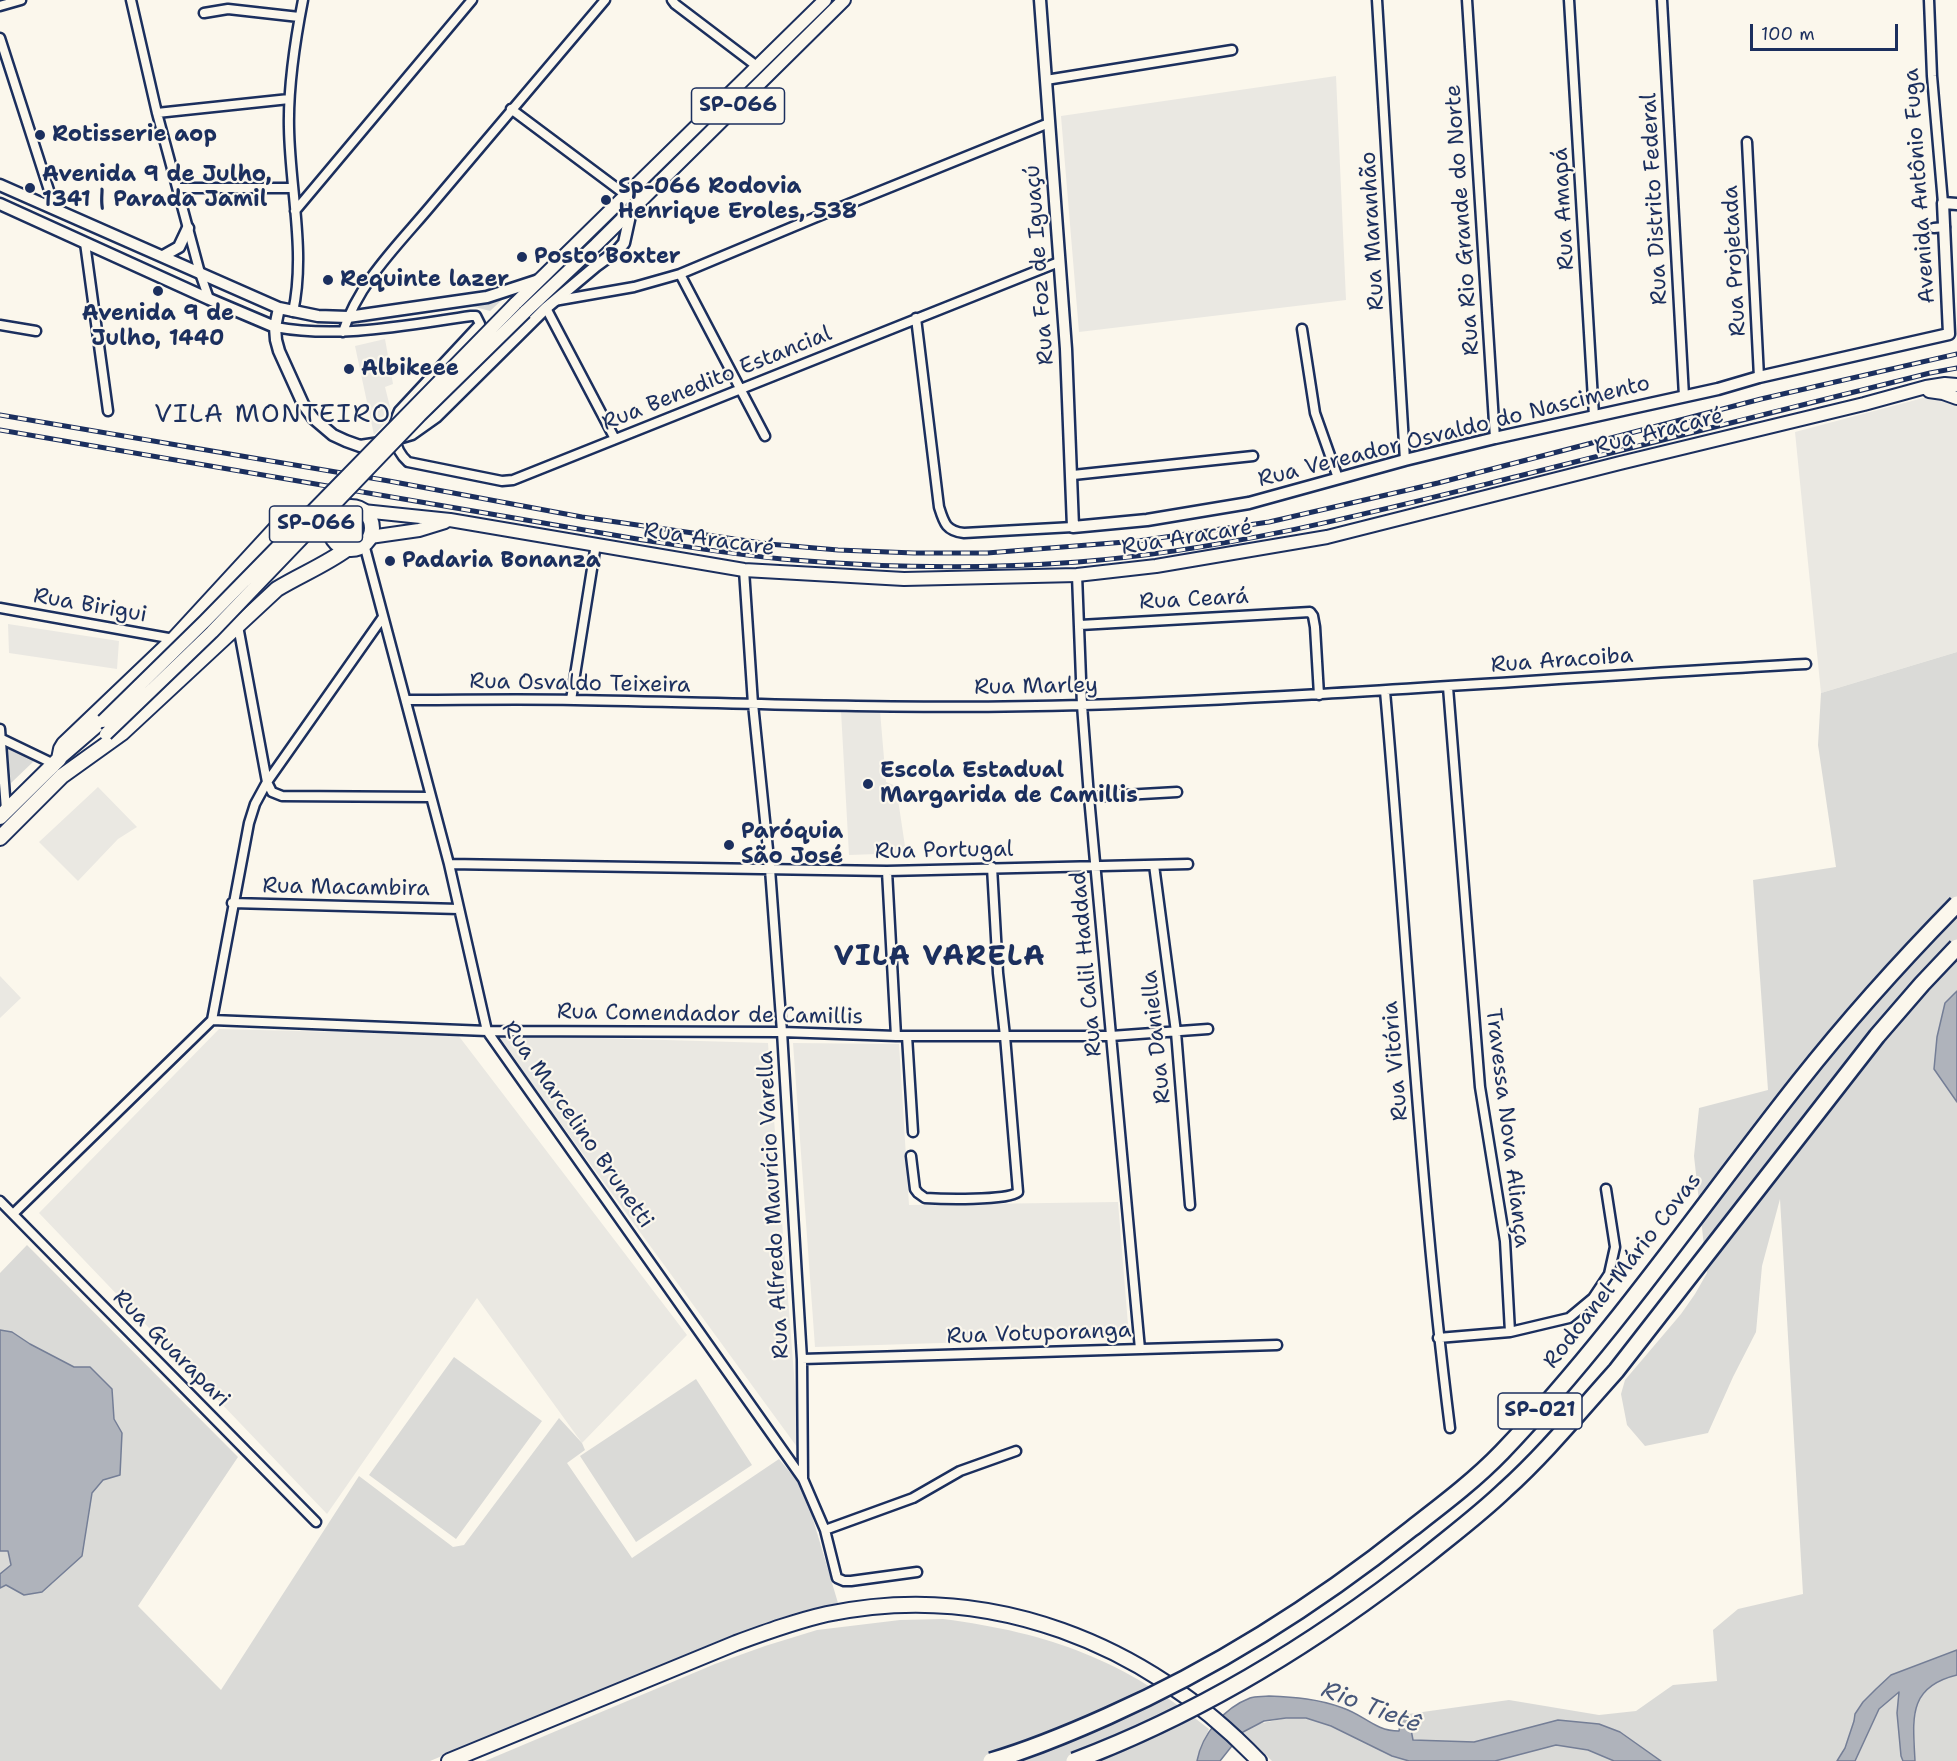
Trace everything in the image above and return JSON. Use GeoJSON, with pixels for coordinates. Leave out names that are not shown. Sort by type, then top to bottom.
{"type":"FeatureCollection","features":[{"type":"Feature","properties":{"kind":"highway"},"geometry":{"type":"LineString","coordinates":[[57,761],[64,744],[174,639],[278,526],[291,518],[304,514],[335,514],[349,507],[368,515],[372,526],[367,541],[353,549],[347,549],[334,542],[330,527],[335,514]]}},
{"type":"Feature","properties":{"kind":"highway"},"geometry":{"type":"LineString","coordinates":[[72,768],[122,733],[278,589],[347,549]]}},
{"type":"Feature","properties":{"kind":"highway","name":"SP-066"},"geometry":{"type":"LineString","coordinates":[[3,813],[57,761]]}},
{"type":"Feature","properties":{"kind":"highway","name":"SP-066"},"geometry":{"type":"LineString","coordinates":[[0,838],[72,768]]}},
{"type":"Feature","properties":{"kind":"highway","name":"Rodoanel Mário Covas"},"geometry":{"type":"LineString","coordinates":[[992,1761],[1070,1733],[1201,1671],[1250,1644],[1360,1570],[1448,1500],[1498,1456],[1592,1351],[1816,1061],[1907,955],[1957,904]]}},
{"type":"Feature","properties":{"kind":"highway","name":"SP-021"},"geometry":{"type":"LineString","coordinates":[[1074,1761],[1178,1716],[1295,1651],[1387,1587],[1506,1490],[1577,1416],[1616,1371],[1876,1036],[1957,947]]}},
{"type":"Feature","properties":{"kind":"highway"},"geometry":{"type":"LineString","coordinates":[[449,1761],[763,1633],[828,1614],[876,1607],[931,1605],[1010,1616],[1056,1627],[1112,1651],[1176,1690],[1224,1726],[1259,1761]]}},
{"type":"Feature","properties":{"kind":"main road","name":"SP-066"},"geometry":{"type":"LineString","coordinates":[[57,761],[103,721],[205,621],[376,444],[520,308],[631,211],[844,0]]}},
{"type":"Feature","properties":{"kind":"main road","name":"SP-066"},"geometry":{"type":"LineString","coordinates":[[72,768],[212,632],[420,415],[520,308],[540,279],[758,67],[820,2]]}},
{"type":"Feature","properties":{"kind":"main road","name":"Rua Aracaré"},"geometry":{"type":"LineString","coordinates":[[363,511],[450,520],[744,570],[904,579],[1077,575],[1156,566],[1327,537],[1936,385],[1957,385]]}},
{"type":"Feature","properties":{"kind":"main road","name":"Rua Aracaré"},"geometry":{"type":"LineString","coordinates":[[1916,390],[1943,393],[1957,398]]}},
{"type":"Feature","properties":{"kind":"main road","name":"Rua Aracaré"},"geometry":{"type":"LineString","coordinates":[[367,541],[419,530],[450,520]]}},
{"type":"Feature","properties":{"kind":"street"},"geometry":{"type":"LineString","coordinates":[[0,6],[21,0]]}},
{"type":"Feature","properties":{"kind":"street"},"geometry":{"type":"LineString","coordinates":[[131,0],[157,113],[209,299]]}},
{"type":"Feature","properties":{"kind":"street"},"geometry":{"type":"LineString","coordinates":[[293,312],[298,277],[289,99],[303,0]]}},
{"type":"Feature","properties":{"kind":"street"},"geometry":{"type":"LineString","coordinates":[[295,211],[472,0]]}},
{"type":"Feature","properties":{"kind":"street"},"geometry":{"type":"LineString","coordinates":[[343,332],[348,317],[368,282],[605,0]]}},
{"type":"Feature","properties":{"kind":"street"},"geometry":{"type":"LineString","coordinates":[[672,0],[758,67]]}},
{"type":"Feature","properties":{"kind":"street","name":"Rua Foz de Iguaçú"},"geometry":{"type":"LineString","coordinates":[[1040,0],[1073,475],[1074,527]]}},
{"type":"Feature","properties":{"kind":"street","name":"Rua Maranhão"},"geometry":{"type":"LineString","coordinates":[[1377,0],[1405,460]]}},
{"type":"Feature","properties":{"kind":"street","name":"Rua Rio Grande do Norte"},"geometry":{"type":"LineString","coordinates":[[1467,0],[1495,438]]}},
{"type":"Feature","properties":{"kind":"street","name":"Rua Amapá"},"geometry":{"type":"LineString","coordinates":[[1569,0],[1594,416]]}},
{"type":"Feature","properties":{"kind":"street","name":"Rua Distrito Federal"},"geometry":{"type":"LineString","coordinates":[[1662,0],[1684,396]]}},
{"type":"Feature","properties":{"kind":"street","name":"Avenida Antônio Fuga"},"geometry":{"type":"LineString","coordinates":[[1929,0],[1932,76],[1943,204],[1939,227],[1953,333]]}},
{"type":"Feature","properties":{"kind":"street"},"geometry":{"type":"LineString","coordinates":[[204,13],[228,9],[299,17]]}},
{"type":"Feature","properties":{"kind":"street"},"geometry":{"type":"LineString","coordinates":[[0,38],[55,209]]}},
{"type":"Feature","properties":{"kind":"street"},"geometry":{"type":"LineString","coordinates":[[1046,80],[1232,50]]}},
{"type":"Feature","properties":{"kind":"street"},"geometry":{"type":"LineString","coordinates":[[157,113],[289,99]]}},
{"type":"Feature","properties":{"kind":"street"},"geometry":{"type":"LineString","coordinates":[[511,110],[626,195]]}},
{"type":"Feature","properties":{"kind":"street"},"geometry":{"type":"LineString","coordinates":[[550,305],[634,287],[680,274],[1049,123]]}},
{"type":"Feature","properties":{"kind":"street","name":"Rua Projetada"},"geometry":{"type":"LineString","coordinates":[[1747,142],[1759,377]]}},
{"type":"Feature","properties":{"kind":"street"},"geometry":{"type":"LineString","coordinates":[[0,185],[279,308],[293,312],[348,317],[487,297],[540,279]]}},
{"type":"Feature","properties":{"kind":"street"},"geometry":{"type":"LineString","coordinates":[[178,188],[292,188]]}},
{"type":"Feature","properties":{"kind":"street"},"geometry":{"type":"LineString","coordinates":[[0,204],[275,327],[305,332],[343,332],[476,316],[480,324],[399,411],[395,420],[395,439]]}},
{"type":"Feature","properties":{"kind":"street"},"geometry":{"type":"LineString","coordinates":[[1943,204],[1957,204]]}},
{"type":"Feature","properties":{"kind":"street"},"geometry":{"type":"LineString","coordinates":[[279,308],[275,327],[279,351],[303,404],[313,418],[333,435],[360,446],[395,439],[412,434],[447,408],[550,305],[618,250],[624,243],[631,211]]}},
{"type":"Feature","properties":{"kind":"street"},"geometry":{"type":"LineString","coordinates":[[163,256],[179,247],[188,228]]}},
{"type":"Feature","properties":{"kind":"street"},"geometry":{"type":"LineString","coordinates":[[85,243],[108,411]]}},
{"type":"Feature","properties":{"kind":"street","name":"Rua Benedito Estancial"},"geometry":{"type":"LineString","coordinates":[[395,439],[408,462],[502,481],[524,477],[1059,262]]}},
{"type":"Feature","properties":{"kind":"street"},"geometry":{"type":"LineString","coordinates":[[680,274],[765,436]]}},
{"type":"Feature","properties":{"kind":"street"},"geometry":{"type":"LineString","coordinates":[[550,305],[615,440]]}},
{"type":"Feature","properties":{"kind":"street","name":"Rua Vereador Osvaldo do Nascimento"},"geometry":{"type":"LineString","coordinates":[[916,318],[939,507],[945,524],[954,532],[964,533],[1074,527],[1147,520],[1249,503],[1495,438],[1953,333]]}},
{"type":"Feature","properties":{"kind":"street"},"geometry":{"type":"LineString","coordinates":[[0,325],[36,331]]}},
{"type":"Feature","properties":{"kind":"street"},"geometry":{"type":"LineString","coordinates":[[1302,329],[1315,413],[1338,478]]}},
{"type":"Feature","properties":{"kind":"street"},"geometry":{"type":"LineString","coordinates":[[1073,475],[1253,456]]}},
{"type":"Feature","properties":{"kind":"street","name":"Rua Marcelino Brunetti"},"geometry":{"type":"LineString","coordinates":[[367,541],[383,618],[449,864],[488,1030],[803,1479],[825,1530],[839,1580],[851,1581],[917,1572]]}},
{"type":"Feature","properties":{"kind":"street"},"geometry":{"type":"LineString","coordinates":[[571,700],[596,544]]}},
{"type":"Feature","properties":{"kind":"street","name":"Rua Alfredo Maurício Varella"},"geometry":{"type":"LineString","coordinates":[[744,570],[753,704],[770,869],[782,1032],[802,1359],[803,1479]]}},
{"type":"Feature","properties":{"kind":"street","name":"Rua Calil Haddad"},"geometry":{"type":"LineString","coordinates":[[1077,575],[1082,705],[1089,797],[1140,1349]]}},
{"type":"Feature","properties":{"kind":"street","name":"Rua Birigui"},"geometry":{"type":"LineString","coordinates":[[0,608],[174,639]]}},
{"type":"Feature","properties":{"kind":"street","name":"Rua Ceará"},"geometry":{"type":"LineString","coordinates":[[1080,625],[1311,612],[1315,627],[1319,695]]}},
{"type":"Feature","properties":{"kind":"street"},"geometry":{"type":"LineString","coordinates":[[13,1214],[212,1020],[232,903],[255,804],[267,782],[383,618]]}},
{"type":"Feature","properties":{"kind":"street"},"geometry":{"type":"LineString","coordinates":[[238,626],[267,782],[272,792],[282,796],[430,797]]}},
{"type":"Feature","properties":{"kind":"street","name":"Rua Aracoiba"},"geometry":{"type":"LineString","coordinates":[[1319,695],[1567,677],[1806,664]]}},
{"type":"Feature","properties":{"kind":"street","name":"Travessa Nova Aliança"},"geometry":{"type":"LineString","coordinates":[[1448,687],[1480,1087],[1504,1241],[1510,1332]]}},
{"type":"Feature","properties":{"kind":"street","name":"Rua Vitória"},"geometry":{"type":"LineString","coordinates":[[1385,691],[1426,1207],[1438,1338],[1450,1428]]}},
{"type":"Feature","properties":{"kind":"street","name":"Rua Marley"},"geometry":{"type":"LineString","coordinates":[[753,704],[919,707],[1082,705],[1319,695]]}},
{"type":"Feature","properties":{"kind":"street","name":"Rua Osvaldo Teixeira"},"geometry":{"type":"LineString","coordinates":[[406,700],[571,700],[753,704]]}},
{"type":"Feature","properties":{"kind":"street"},"geometry":{"type":"LineString","coordinates":[[3,813],[0,735],[57,761]]}},
{"type":"Feature","properties":{"kind":"street"},"geometry":{"type":"LineString","coordinates":[[1089,797],[1177,792]]}},
{"type":"Feature","properties":{"kind":"street","name":"Rua Portugal"},"geometry":{"type":"LineString","coordinates":[[449,864],[886,871],[1188,864]]}},
{"type":"Feature","properties":{"kind":"street","name":"Rua Daniella"},"geometry":{"type":"LineString","coordinates":[[1154,865],[1176,1032],[1190,1205]]}},
{"type":"Feature","properties":{"kind":"street"},"geometry":{"type":"LineString","coordinates":[[911,1156],[915,1189],[918,1194],[928,1198],[1009,1197],[1018,1192],[1019,1183],[998,973],[992,867]]}},
{"type":"Feature","properties":{"kind":"street"},"geometry":{"type":"LineString","coordinates":[[886,871],[896,1036]]}},
{"type":"Feature","properties":{"kind":"street","name":"Rua Macambira"},"geometry":{"type":"LineString","coordinates":[[232,903],[459,909]]}},
{"type":"Feature","properties":{"kind":"street","name":"Rua Comendador de Camillis"},"geometry":{"type":"LineString","coordinates":[[212,1020],[488,1030],[782,1032],[896,1036],[1111,1036],[1208,1029]]}},
{"type":"Feature","properties":{"kind":"street"},"geometry":{"type":"LineString","coordinates":[[907,1036],[913,1132]]}},
{"type":"Feature","properties":{"kind":"street"},"geometry":{"type":"LineString","coordinates":[[1438,1338],[1510,1332],[1569,1318],[1593,1298],[1609,1274],[1615,1247],[1606,1189]]}},
{"type":"Feature","properties":{"kind":"street","name":"Rua Guarapari"},"geometry":{"type":"LineString","coordinates":[[0,1201],[316,1522]]}},
{"type":"Feature","properties":{"kind":"street","name":"Rua Votuporanga"},"geometry":{"type":"LineString","coordinates":[[802,1359],[1277,1345]]}},
{"type":"Feature","properties":{"kind":"street"},"geometry":{"type":"LineString","coordinates":[[825,1530],[913,1498],[960,1471],[1016,1451]]}},
{"type":"Feature","properties":{"kind":"shaded area"},"geometry":{"type":"Polygon","coordinates":[[[1336,76],[1346,300],[1079,332],[1061,116],[1336,76]]]}},
{"type":"Feature","properties":{"kind":"shaded area"},"geometry":{"type":"Polygon","coordinates":[[[503,299],[490,311],[471,306],[358,324],[356,320],[503,299]]]}},
{"type":"Feature","properties":{"kind":"shaded area"},"geometry":{"type":"Polygon","coordinates":[[[385,339],[393,384],[385,387],[392,415],[374,435],[355,346],[385,339]]]}},
{"type":"Feature","properties":{"kind":"shaded area"},"geometry":{"type":"Polygon","coordinates":[[[1923,398],[1940,398],[1957,405],[1957,652],[1821,693],[1795,432],[1923,398]]]}},
{"type":"Feature","properties":{"kind":"shaded area"},"geometry":{"type":"Polygon","coordinates":[[[8,624],[119,641],[117,669],[9,653],[8,624]]]}},
{"type":"Feature","properties":{"kind":"shaded area"},"geometry":{"type":"Polygon","coordinates":[[[1957,652],[1957,991],[1945,1003],[1937,1037],[1934,1068],[1957,1102],[1957,1650],[1891,1675],[1855,1714],[1851,1732],[1837,1761],[1661,1761],[1620,1732],[1599,1724],[1558,1720],[1474,1742],[1413,1740],[1408,1714],[1509,1700],[1599,1715],[1636,1711],[1673,1685],[1717,1681],[1713,1630],[1738,1609],[1803,1594],[1780,1199],[1762,1266],[1756,1332],[1708,1433],[1645,1446],[1627,1425],[1621,1394],[1625,1380],[1681,1314],[1707,1273],[1694,1156],[1699,1108],[1768,1090],[1753,880],[1836,867],[1818,745],[1821,693],[1957,652]]]}},
{"type":"Feature","properties":{"kind":"shaded area","name":"Escola Estadual Margarida de Camillis"},"geometry":{"type":"Polygon","coordinates":[[[841,711],[880,711],[886,782],[896,786],[906,853],[849,855],[841,711]]]}},
{"type":"Feature","properties":{"kind":"shaded area"},"geometry":{"type":"Polygon","coordinates":[[[7,747],[34,761],[11,783],[7,747]]]}},
{"type":"Feature","properties":{"kind":"shaded area"},"geometry":{"type":"Polygon","coordinates":[[[98,787],[137,827],[118,839],[78,881],[39,842],[98,787]]]}},
{"type":"Feature","properties":{"kind":"shaded area"},"geometry":{"type":"Polygon","coordinates":[[[0,976],[21,998],[0,1018],[0,976]]]}},
{"type":"Feature","properties":{"kind":"shaded area"},"geometry":{"type":"Polygon","coordinates":[[[1957,991],[1957,1102],[1934,1069],[1937,1037],[1945,1003],[1957,991]]]}},
{"type":"Feature","properties":{"kind":"shaded area"},"geometry":{"type":"Polygon","coordinates":[[[219,1029],[458,1035],[687,1335],[582,1443],[477,1298],[327,1514],[39,1213],[219,1029]]]}},
{"type":"Feature","properties":{"kind":"shaded area"},"geometry":{"type":"Polygon","coordinates":[[[496,1035],[768,1043],[800,1451],[496,1035]]]}},
{"type":"Feature","properties":{"kind":"shaded area"},"geometry":{"type":"Polygon","coordinates":[[[793,1043],[899,1044],[909,1205],[1118,1202],[1129,1337],[815,1347],[793,1043]]]}},
{"type":"Feature","properties":{"kind":"shaded area"},"geometry":{"type":"Polygon","coordinates":[[[27,1245],[238,1457],[138,1606],[221,1690],[359,1476],[453,1547],[464,1545],[559,1418],[582,1443],[585,1450],[567,1463],[632,1558],[779,1459],[804,1489],[838,1603],[795,1613],[723,1639],[430,1761],[0,1761],[0,1588],[5,1585],[52,1584],[82,1556],[92,1493],[103,1480],[120,1475],[122,1433],[114,1419],[112,1389],[90,1367],[74,1367],[12,1332],[0,1330],[0,1273],[27,1245]]]}},
{"type":"Feature","properties":{"kind":"shaded area"},"geometry":{"type":"Polygon","coordinates":[[[0,1330],[12,1332],[74,1367],[90,1367],[112,1389],[114,1419],[122,1433],[120,1475],[103,1480],[92,1493],[82,1556],[42,1592],[24,1595],[6,1585],[0,1588],[0,1574],[11,1565],[8,1551],[0,1551],[0,1330]]]}},
{"type":"Feature","properties":{"kind":"shaded area"},"geometry":{"type":"Polygon","coordinates":[[[454,1357],[542,1421],[456,1539],[369,1475],[454,1357]]]}},
{"type":"Feature","properties":{"kind":"shaded area"},"geometry":{"type":"Polygon","coordinates":[[[696,1379],[752,1465],[636,1542],[580,1456],[696,1379]]]}},
{"type":"Feature","properties":{"kind":"shaded area"},"geometry":{"type":"Polygon","coordinates":[[[0,1551],[8,1551],[11,1565],[0,1574],[0,1551]]]}},
{"type":"Feature","properties":{"kind":"shaded area"},"geometry":{"type":"Polygon","coordinates":[[[943,1619],[1018,1632],[1052,1642],[1085,1653],[1147,1685],[1209,1729],[1197,1761],[485,1761],[715,1664],[765,1646],[817,1630],[900,1620],[943,1619]]]}},
{"type":"Feature","properties":{"kind":"shaded area"},"geometry":{"type":"Polygon","coordinates":[[[1957,1650],[1957,1675],[1941,1680],[1929,1688],[1921,1696],[1916,1707],[1915,1761],[1903,1761],[1901,1756],[1897,1713],[1899,1692],[1879,1709],[1855,1761],[1837,1761],[1845,1748],[1855,1714],[1863,1702],[1891,1675],[1957,1650]]]}},
{"type":"Feature","properties":{"kind":"shaded area"},"geometry":{"type":"Polygon","coordinates":[[[1957,1675],[1957,1761],[1915,1761],[1914,1718],[1921,1696],[1941,1680],[1957,1675]]]}},
{"type":"Feature","properties":{"kind":"shaded area"},"geometry":{"type":"Polygon","coordinates":[[[1899,1692],[1897,1713],[1903,1761],[1855,1761],[1879,1709],[1899,1692]]]}},
{"type":"Feature","properties":{"kind":"shaded area"},"geometry":{"type":"Polygon","coordinates":[[[1269,1696],[1325,1702],[1350,1711],[1376,1726],[1391,1730],[1399,1731],[1401,1718],[1408,1714],[1413,1740],[1474,1742],[1558,1720],[1599,1724],[1620,1732],[1661,1761],[1614,1761],[1588,1750],[1556,1745],[1495,1761],[1409,1761],[1392,1756],[1331,1726],[1306,1718],[1286,1718],[1264,1721],[1243,1732],[1220,1761],[1197,1761],[1209,1732],[1223,1715],[1240,1702],[1250,1698],[1269,1696]]]}},
{"type":"Feature","properties":{"kind":"shaded area"},"geometry":{"type":"Polygon","coordinates":[[[1286,1718],[1306,1718],[1331,1726],[1392,1756],[1409,1761],[1272,1761],[1243,1732],[1258,1724],[1286,1718]]]}},
{"type":"Feature","properties":{"kind":"shaded area"},"geometry":{"type":"Polygon","coordinates":[[[1556,1745],[1588,1750],[1614,1761],[1495,1761],[1556,1745]]]}},
{"type":"Feature","properties":{"kind":"railway"},"geometry":{"type":"LineString","coordinates":[[0,415],[389,481],[582,517],[769,544],[838,550],[987,553],[1138,541],[1269,522],[1438,483],[1761,399],[1957,354]]}},
{"type":"Feature","properties":{"kind":"railway"},"geometry":{"type":"LineString","coordinates":[[0,430],[735,554],[865,565],[1007,566],[1078,562],[1190,549],[1301,528],[1957,368]]}},
{"type":"Feature","properties":{"kind":"place","name":"Rotisserie aop"},"geometry":{"type":"Point","coordinates":[40,135]}},
{"type":"Feature","properties":{"kind":"place","name":"Avenida 9 de Julho, 1341 | Parada Jamil"},"geometry":{"type":"Point","coordinates":[30,188]}},
{"type":"Feature","properties":{"kind":"place","name":"Sp-066 Rodovia Henrique Eroles, 538"},"geometry":{"type":"Point","coordinates":[606,200]}},
{"type":"Feature","properties":{"kind":"place","name":"Posto Boxter"},"geometry":{"type":"Point","coordinates":[522,257]}},
{"type":"Feature","properties":{"kind":"place","name":"Requinte lazer"},"geometry":{"type":"Point","coordinates":[328,280]}},
{"type":"Feature","properties":{"kind":"place","name":"Avenida 9 de Julho, 1440"},"geometry":{"type":"Point","coordinates":[158,291]}},
{"type":"Feature","properties":{"kind":"place","name":"Albikeee"},"geometry":{"type":"Point","coordinates":[349,369]}},
{"type":"Feature","properties":{"kind":"place","name":"Padaria Bonanza"},"geometry":{"type":"Point","coordinates":[390,561]}},
{"type":"Feature","properties":{"kind":"place","name":"Escola Estadual Margarida de Camillis"},"geometry":{"type":"Point","coordinates":[868,784]}},
{"type":"Feature","properties":{"kind":"place","name":"Paróquia São José"},"geometry":{"type":"Point","coordinates":[729,845]}},
{"type":"Feature","properties":{"kind":"district","name":"VILA MONTEIRO"},"geometry":{"type":"Point","coordinates":[273,415]}},
{"type":"Feature","properties":{"kind":"district","name":"VILA VARELA"},"geometry":{"type":"Point","coordinates":[940,958]}},
{"type":"Feature","properties":{"kind":"water label","name":"Rio Tietê"},"geometry":{"type":"Point","coordinates":[1371,1708]}}]}
